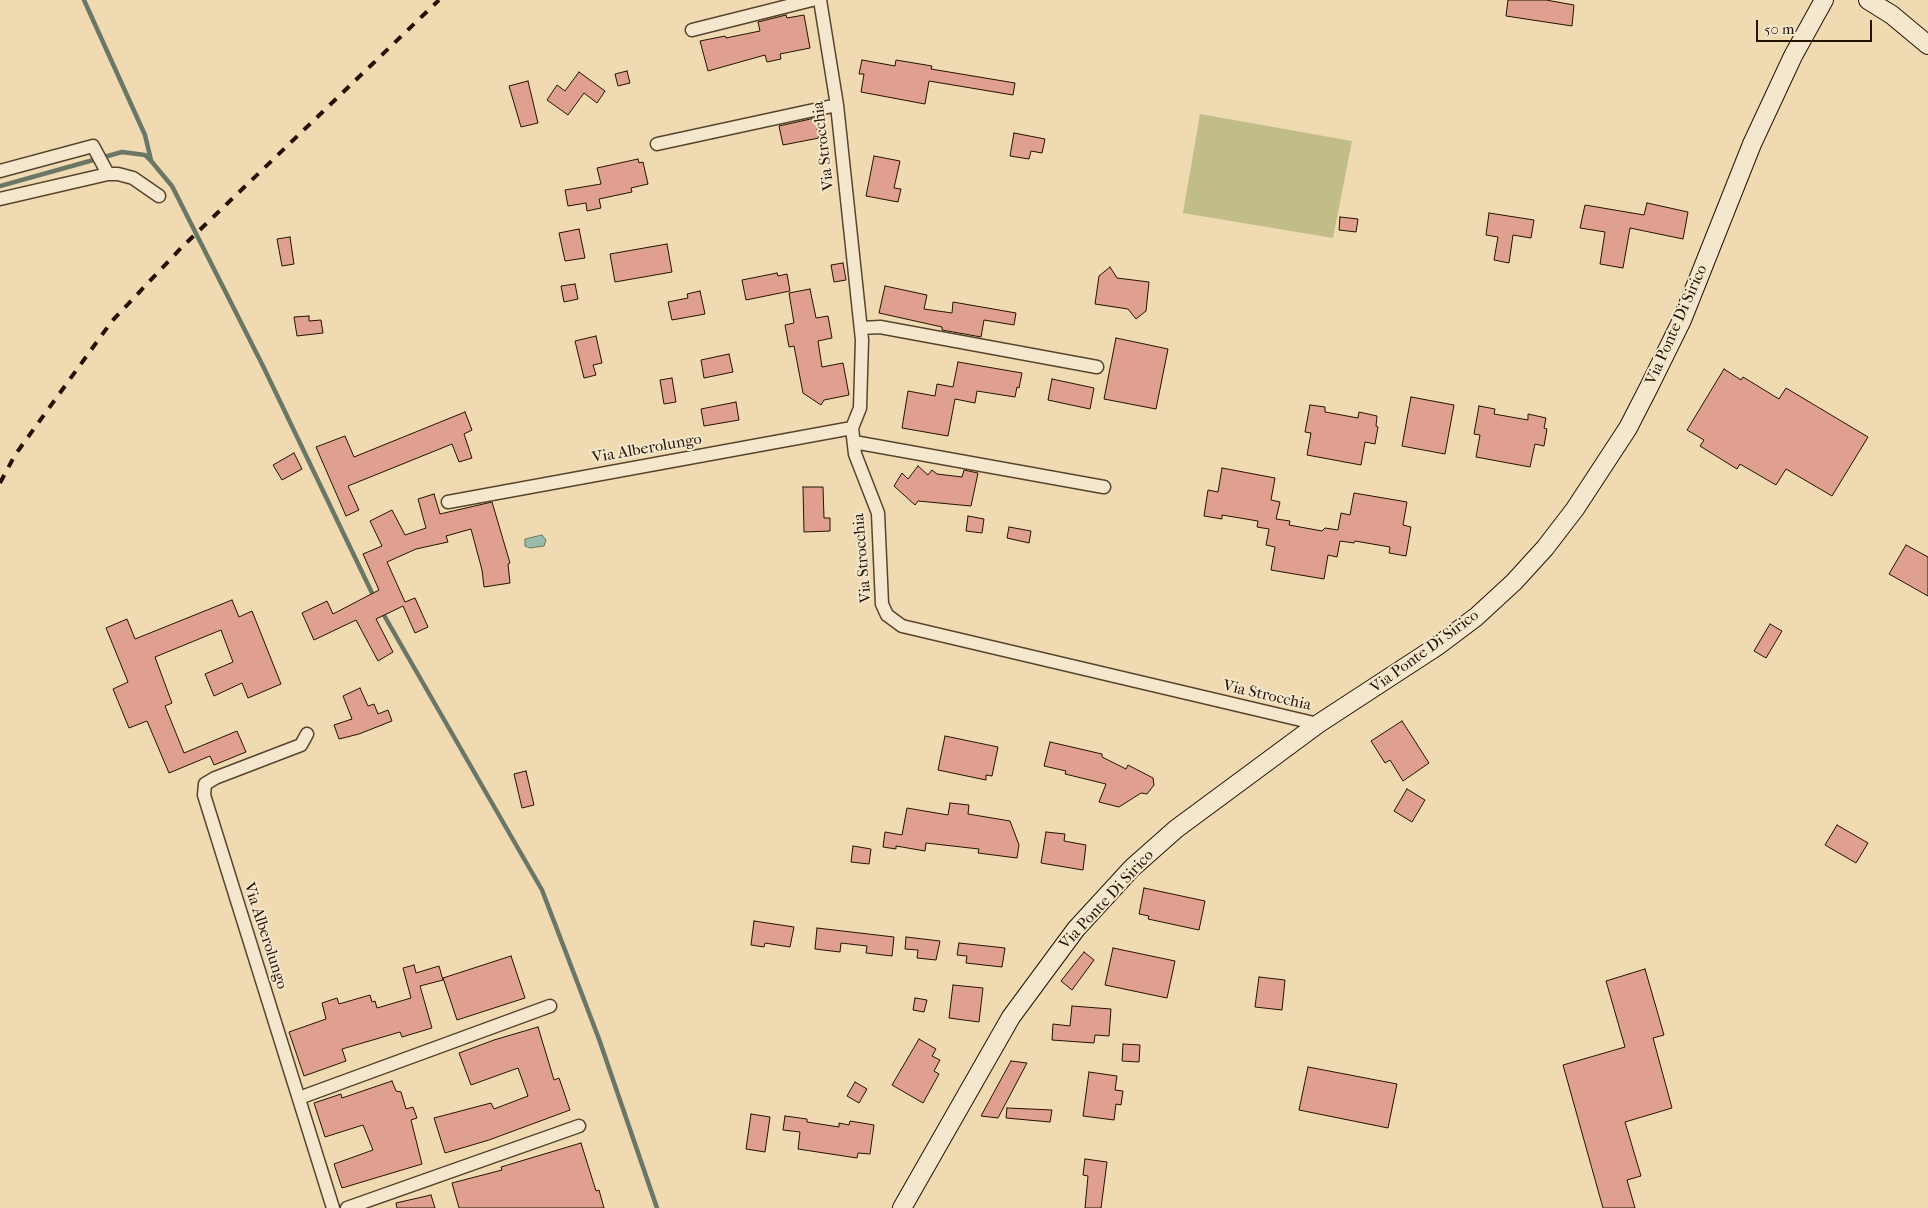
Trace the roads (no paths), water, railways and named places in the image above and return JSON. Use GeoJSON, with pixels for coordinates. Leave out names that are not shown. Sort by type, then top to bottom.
{"type":"FeatureCollection","features":[{"type":"Feature","properties":{"kind":"street"},"geometry":{"type":"LineString","coordinates":[[692,30],[812,0]]}},
{"type":"Feature","properties":{"kind":"street","name":"Via Strocchia"},"geometry":{"type":"LineString","coordinates":[[820,0],[836,105],[861,328],[862,384],[860,408],[852,428],[855,454],[878,513],[882,604],[887,615],[896,624],[1318,724]]}},
{"type":"Feature","properties":{"kind":"street","name":"Via Ponte Di Sirico"},"geometry":{"type":"LineString","coordinates":[[902,1208],[1011,1017],[1076,928],[1132,868],[1176,829],[1318,724],[1436,647],[1476,616],[1514,582],[1545,548],[1575,509],[1628,428],[1682,320],[1752,144],[1793,56],[1824,0]]}},
{"type":"Feature","properties":{"kind":"street"},"geometry":{"type":"LineString","coordinates":[[1868,0],[1888,8],[1928,45]]}},
{"type":"Feature","properties":{"kind":"street"},"geometry":{"type":"LineString","coordinates":[[658,144],[836,105]]}},
{"type":"Feature","properties":{"kind":"street"},"geometry":{"type":"LineString","coordinates":[[0,171],[94,146],[108,174]]}},
{"type":"Feature","properties":{"kind":"street"},"geometry":{"type":"LineString","coordinates":[[0,199],[108,174],[118,174],[133,178],[159,196]]}},
{"type":"Feature","properties":{"kind":"street"},"geometry":{"type":"LineString","coordinates":[[861,328],[880,327],[1097,367]]}},
{"type":"Feature","properties":{"kind":"street","name":"Via Alberolungo"},"geometry":{"type":"LineString","coordinates":[[448,502],[852,428]]}},
{"type":"Feature","properties":{"kind":"street"},"geometry":{"type":"LineString","coordinates":[[854,442],[1104,487]]}},
{"type":"Feature","properties":{"kind":"street","name":"Via Alberolungo"},"geometry":{"type":"LineString","coordinates":[[307,734],[301,745],[215,778],[206,784],[204,795],[333,1208]]}},
{"type":"Feature","properties":{"kind":"street"},"geometry":{"type":"LineString","coordinates":[[299,1098],[550,1006]]}},
{"type":"Feature","properties":{"kind":"street"},"geometry":{"type":"LineString","coordinates":[[347,1208],[579,1126]]}},
{"type":"Feature","properties":{"kind":"waterway"},"geometry":{"type":"LineString","coordinates":[[84,0],[145,135],[151,160]]}},
{"type":"Feature","properties":{"kind":"waterway"},"geometry":{"type":"LineString","coordinates":[[0,186],[122,152],[145,155],[152,162],[172,186],[263,366],[374,597]]}},
{"type":"Feature","properties":{"kind":"waterway"},"geometry":{"type":"LineString","coordinates":[[381,610],[542,890],[599,1039],[657,1208]]}},
{"type":"Feature","properties":{"kind":"railway"},"geometry":{"type":"LineString","coordinates":[[0,483],[15,455],[112,321],[182,247],[439,0]]}}]}
